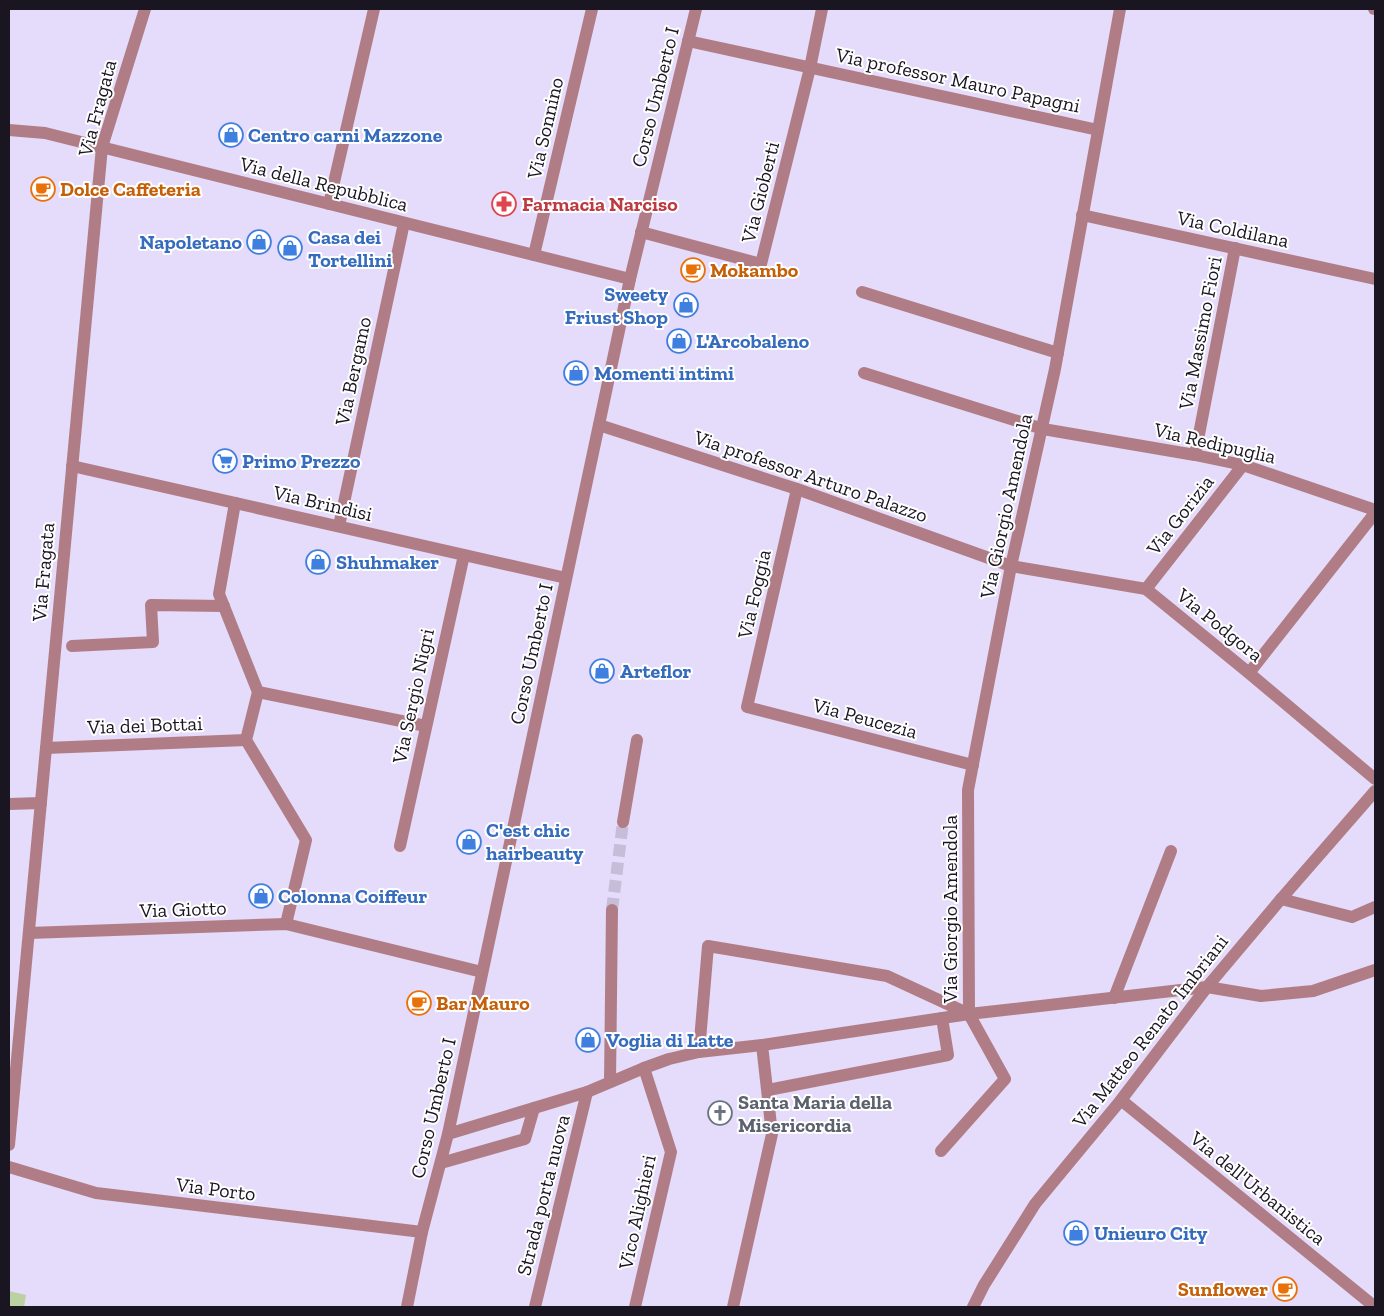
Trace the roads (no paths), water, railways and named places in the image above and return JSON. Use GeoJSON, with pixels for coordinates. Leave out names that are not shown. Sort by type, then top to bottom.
{"type":"FeatureCollection","features":[{"type":"Feature","properties":{"kind":"street","name":"Via Fragata"},"geometry":{"type":"LineString","coordinates":[[9,1145],[102,148],[145,9]]}},
{"type":"Feature","properties":{"kind":"street"},"geometry":{"type":"LineString","coordinates":[[329,204],[374,9]]}},
{"type":"Feature","properties":{"kind":"street","name":"Via Sonnino"},"geometry":{"type":"LineString","coordinates":[[534,255],[592,9]]}},
{"type":"Feature","properties":{"kind":"street","name":"Corso Umberto I"},"geometry":{"type":"LineString","coordinates":[[407,1307],[422,1232],[448,1134],[630,279],[696,9]]}},
{"type":"Feature","properties":{"kind":"street","name":"Via Gioberti"},"geometry":{"type":"LineString","coordinates":[[641,232],[761,264],[810,68],[822,9]]}},
{"type":"Feature","properties":{"kind":"street","name":"Via Giorgio Amendola"},"geometry":{"type":"LineString","coordinates":[[969,1014],[968,790],[1011,566],[1043,429],[1058,353],[1120,9]]}},
{"type":"Feature","properties":{"kind":"street","name":"Via professor Mauro Papagni"},"geometry":{"type":"LineString","coordinates":[[688,41],[1098,130]]}},
{"type":"Feature","properties":{"kind":"street","name":"Via della Repubblica"},"geometry":{"type":"LineString","coordinates":[[9,130],[45,133],[630,279]]}},
{"type":"Feature","properties":{"kind":"street","name":"Via Coldilana"},"geometry":{"type":"LineString","coordinates":[[1082,215],[1375,279]]}},
{"type":"Feature","properties":{"kind":"street","name":"Via Bergamo"},"geometry":{"type":"LineString","coordinates":[[339,526],[404,223]]}},
{"type":"Feature","properties":{"kind":"street","name":"Via Massimo Fiori"},"geometry":{"type":"LineString","coordinates":[[1195,455],[1235,248]]}},
{"type":"Feature","properties":{"kind":"street"},"geometry":{"type":"LineString","coordinates":[[862,292],[1058,353]]}},
{"type":"Feature","properties":{"kind":"street","name":"Via Redipuglia"},"geometry":{"type":"LineString","coordinates":[[864,373],[1043,429],[1243,465],[1375,511]]}},
{"type":"Feature","properties":{"kind":"street","name":"Via professor Arturo Palazzo"},"geometry":{"type":"LineString","coordinates":[[599,425],[797,489],[1011,566]]}},
{"type":"Feature","properties":{"kind":"street","name":"Via Gorizia"},"geometry":{"type":"LineString","coordinates":[[1146,589],[1243,465]]}},
{"type":"Feature","properties":{"kind":"street","name":"Via Brindisi"},"geometry":{"type":"LineString","coordinates":[[72,466],[566,578]]}},
{"type":"Feature","properties":{"kind":"street","name":"Via Foggia"},"geometry":{"type":"LineString","coordinates":[[747,707],[797,489]]}},
{"type":"Feature","properties":{"kind":"street"},"geometry":{"type":"LineString","coordinates":[[235,503],[219,594],[258,692],[246,740],[306,840],[286,924]]}},
{"type":"Feature","properties":{"kind":"street"},"geometry":{"type":"LineString","coordinates":[[1249,673],[1375,511]]}},
{"type":"Feature","properties":{"kind":"street","name":"Via Sergio Nigri"},"geometry":{"type":"LineString","coordinates":[[400,846],[464,555]]}},
{"type":"Feature","properties":{"kind":"street","name":"Via Podgora"},"geometry":{"type":"LineString","coordinates":[[1011,566],[1146,589],[1375,779]]}},
{"type":"Feature","properties":{"kind":"street"},"geometry":{"type":"LineString","coordinates":[[72,646],[153,642],[151,605],[224,606]]}},
{"type":"Feature","properties":{"kind":"street"},"geometry":{"type":"LineString","coordinates":[[258,692],[426,726]]}},
{"type":"Feature","properties":{"kind":"street","name":"Via Peucezia"},"geometry":{"type":"LineString","coordinates":[[747,707],[973,765]]}},
{"type":"Feature","properties":{"kind":"street","name":"Via dei Bottai"},"geometry":{"type":"LineString","coordinates":[[46,748],[246,740]]}},
{"type":"Feature","properties":{"kind":"street"},"geometry":{"type":"LineString","coordinates":[[623,822],[638,740]]}},
{"type":"Feature","properties":{"kind":"street","name":"Via Matteo Renato Imbriani"},"geometry":{"type":"LineString","coordinates":[[973,1307],[984,1285],[1035,1204],[1121,1100],[1207,987],[1280,899],[1375,791]]}},
{"type":"Feature","properties":{"kind":"street"},"geometry":{"type":"LineString","coordinates":[[9,804],[41,803]]}},
{"type":"Feature","properties":{"kind":"street"},"geometry":{"type":"LineString","coordinates":[[1114,998],[1172,851]]}},
{"type":"Feature","properties":{"kind":"street"},"geometry":{"type":"LineString","coordinates":[[1280,899],[1352,917],[1375,907]]}},
{"type":"Feature","properties":{"kind":"street"},"geometry":{"type":"LineString","coordinates":[[610,1082],[612,910]]}},
{"type":"Feature","properties":{"kind":"street","name":"Via Giotto"},"geometry":{"type":"LineString","coordinates":[[29,933],[286,924],[482,972]]}},
{"type":"Feature","properties":{"kind":"street"},"geometry":{"type":"LineString","coordinates":[[699,1052],[708,946],[887,976],[969,1014],[1005,1079],[941,1151]]}},
{"type":"Feature","properties":{"kind":"street"},"geometry":{"type":"LineString","coordinates":[[448,1134],[587,1092],[669,1059],[699,1052],[762,1045],[969,1014],[1207,987],[1260,996],[1313,991],[1375,970]]}},
{"type":"Feature","properties":{"kind":"street"},"geometry":{"type":"LineString","coordinates":[[768,1090],[948,1055],[942,1018]]}},
{"type":"Feature","properties":{"kind":"street"},"geometry":{"type":"LineString","coordinates":[[733,1307],[772,1134],[762,1045]]}},
{"type":"Feature","properties":{"kind":"street","name":"Vico Alighieri"},"geometry":{"type":"LineString","coordinates":[[635,1307],[672,1152],[644,1068]]}},
{"type":"Feature","properties":{"kind":"street","name":"Strada porta nuova"},"geometry":{"type":"LineString","coordinates":[[535,1307],[587,1092]]}},
{"type":"Feature","properties":{"kind":"street","name":"Via dell'Urbanistica"},"geometry":{"type":"LineString","coordinates":[[1121,1100],[1374,1306]]}},
{"type":"Feature","properties":{"kind":"street"},"geometry":{"type":"LineString","coordinates":[[441,1163],[525,1139],[534,1108]]}},
{"type":"Feature","properties":{"kind":"street","name":"Via Porto"},"geometry":{"type":"LineString","coordinates":[[9,1168],[96,1193],[422,1232]]}},
{"type":"Feature","properties":{"kind":"tunnel"},"geometry":{"type":"LineString","coordinates":[[612,910],[623,822]]}},
{"type":"Feature","properties":{"kind":"place","name":"Centro carni Mazzone"},"geometry":{"type":"Point","coordinates":[231,135]}},
{"type":"Feature","properties":{"kind":"place","name":"Dolce Caffeteria"},"geometry":{"type":"Point","coordinates":[43,189]}},
{"type":"Feature","properties":{"kind":"place","name":"Farmacia Narciso"},"geometry":{"type":"Point","coordinates":[504,204]}},
{"type":"Feature","properties":{"kind":"place","name":"Napoletano"},"geometry":{"type":"Point","coordinates":[259,242]}},
{"type":"Feature","properties":{"kind":"place","name":"Casa dei Tortellini"},"geometry":{"type":"Point","coordinates":[290,248]}},
{"type":"Feature","properties":{"kind":"place","name":"Mokambo"},"geometry":{"type":"Point","coordinates":[693,270]}},
{"type":"Feature","properties":{"kind":"place","name":"Sweety Friust Shop"},"geometry":{"type":"Point","coordinates":[686,305]}},
{"type":"Feature","properties":{"kind":"place","name":"L'Arcobaleno"},"geometry":{"type":"Point","coordinates":[679,341]}},
{"type":"Feature","properties":{"kind":"place","name":"Momenti intimi"},"geometry":{"type":"Point","coordinates":[576,373]}},
{"type":"Feature","properties":{"kind":"place","name":"Primo Prezzo"},"geometry":{"type":"Point","coordinates":[225,461]}},
{"type":"Feature","properties":{"kind":"place","name":"Shuhmaker"},"geometry":{"type":"Point","coordinates":[318,562]}},
{"type":"Feature","properties":{"kind":"place","name":"Arteflor"},"geometry":{"type":"Point","coordinates":[602,671]}},
{"type":"Feature","properties":{"kind":"place","name":"C'est chic hairbeauty"},"geometry":{"type":"Point","coordinates":[469,842]}},
{"type":"Feature","properties":{"kind":"place","name":"Colonna Coiffeur"},"geometry":{"type":"Point","coordinates":[261,896]}},
{"type":"Feature","properties":{"kind":"place","name":"Bar Mauro"},"geometry":{"type":"Point","coordinates":[419,1003]}},
{"type":"Feature","properties":{"kind":"place","name":"Voglia di Latte"},"geometry":{"type":"Point","coordinates":[588,1040]}},
{"type":"Feature","properties":{"kind":"place","name":"Santa Maria della Misericordia"},"geometry":{"type":"Point","coordinates":[720,1113]}},
{"type":"Feature","properties":{"kind":"place","name":"Unieuro City"},"geometry":{"type":"Point","coordinates":[1076,1233]}},
{"type":"Feature","properties":{"kind":"place","name":"Sunflower"},"geometry":{"type":"Point","coordinates":[1285,1289]}}]}
